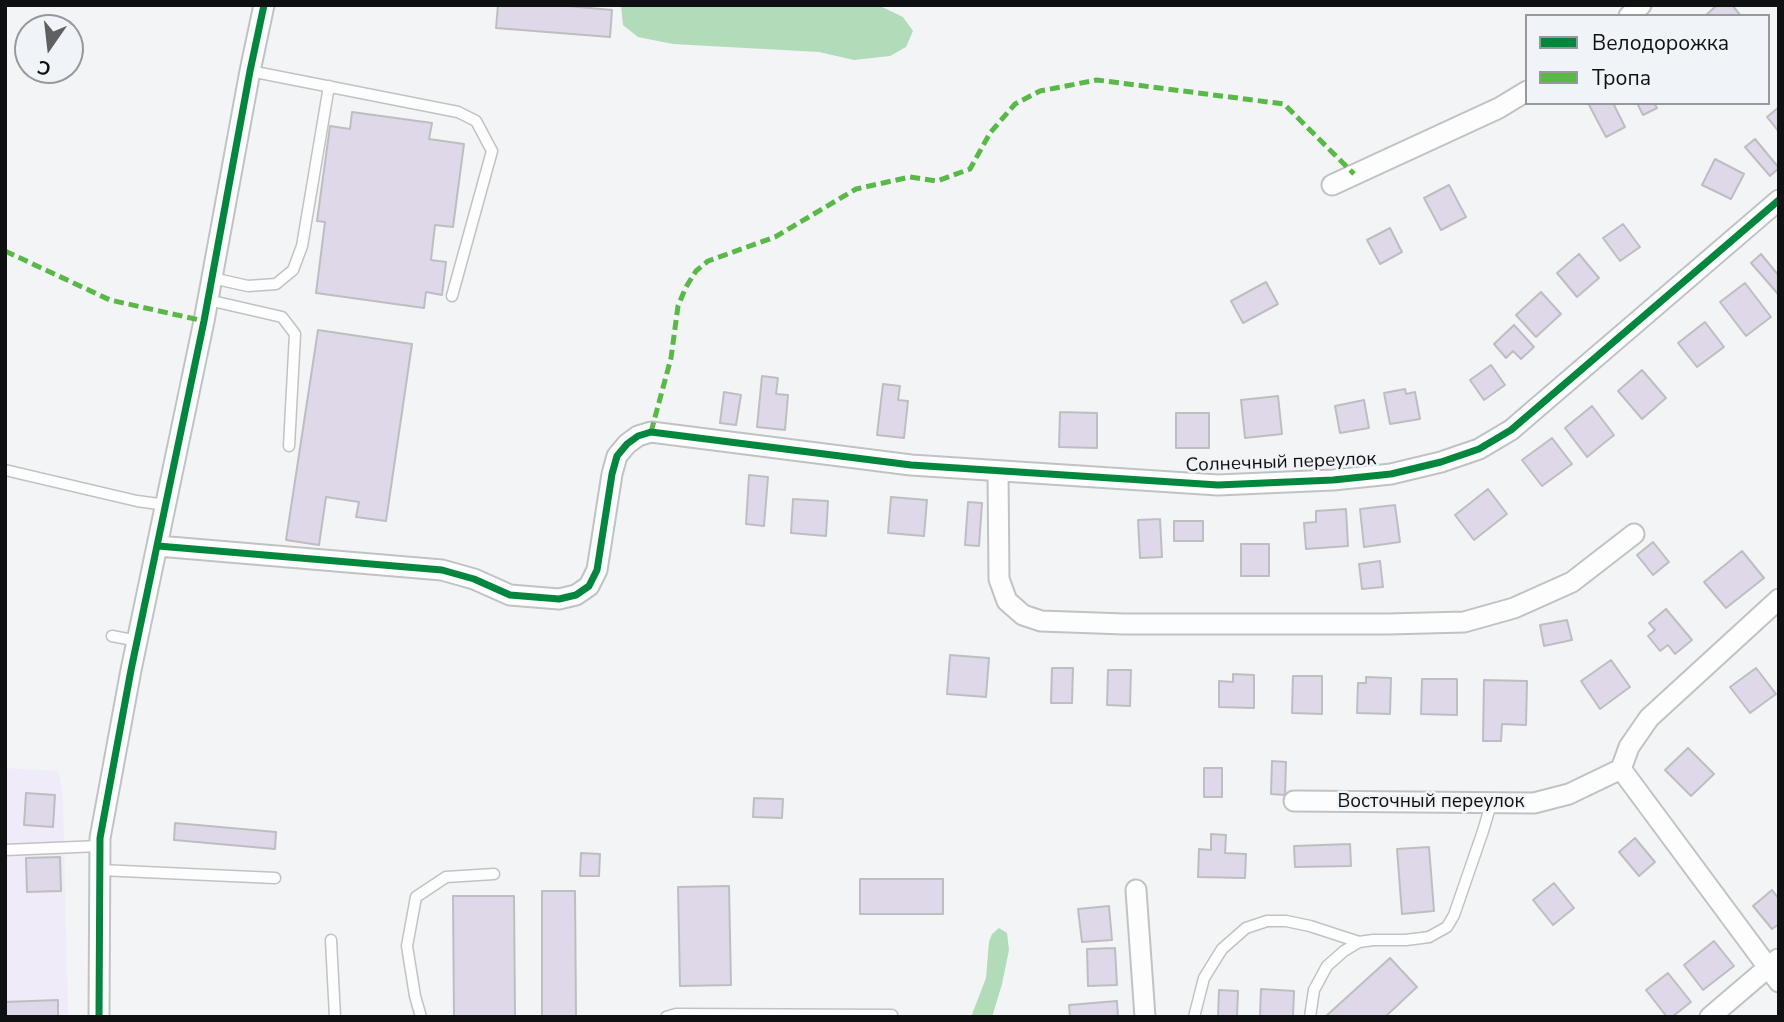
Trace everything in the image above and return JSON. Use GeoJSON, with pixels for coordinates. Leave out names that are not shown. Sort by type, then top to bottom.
{"type":"FeatureCollection","features":[{"type":"Feature","properties":{"kind":"street"},"geometry":{"type":"LineString","coordinates":[[99,1017],[100,846],[264,5]]}},
{"type":"Feature","properties":{"kind":"street"},"geometry":{"type":"LineString","coordinates":[[1332,185],[1499,108],[1525,92]]}},
{"type":"Feature","properties":{"kind":"street","name":"Солнечный переулок"},"geometry":{"type":"LineString","coordinates":[[158,545],[442,570],[474,579],[510,595],[559,599],[568,597],[589,586],[597,570],[617,456],[638,436],[651,432],[911,465],[1218,485],[1333,480],[1391,474],[1441,463],[1479,449],[1511,430],[1779,200]]}},
{"type":"Feature","properties":{"kind":"street"},"geometry":{"type":"LineString","coordinates":[[998,471],[999,579],[1007,601],[1023,615],[1041,621],[1194,624],[1464,622],[1514,608],[1572,582],[1633,534]]}},
{"type":"Feature","properties":{"kind":"street"},"geometry":{"type":"LineString","coordinates":[[1710,1017],[1775,969],[1621,769],[1629,747],[1650,718],[1779,599]]}},
{"type":"Feature","properties":{"kind":"street","name":"Восточный переулок"},"geometry":{"type":"LineString","coordinates":[[1294,801],[1534,803],[1569,794],[1621,769]]}},
{"type":"Feature","properties":{"kind":"street"},"geometry":{"type":"LineString","coordinates":[[1136,890],[1145,1017]]}},
{"type":"Feature","properties":{"kind":"lane"},"geometry":{"type":"LineString","coordinates":[[250,71],[458,112],[476,121],[492,151],[452,296]]}},
{"type":"Feature","properties":{"kind":"lane"},"geometry":{"type":"LineString","coordinates":[[212,278],[248,286],[276,284],[293,270],[302,246],[329,86]]}},
{"type":"Feature","properties":{"kind":"lane"},"geometry":{"type":"LineString","coordinates":[[208,300],[282,317],[295,334],[289,446]]}},
{"type":"Feature","properties":{"kind":"lane"},"geometry":{"type":"LineString","coordinates":[[5,470],[137,501],[166,505]]}},
{"type":"Feature","properties":{"kind":"lane"},"geometry":{"type":"LineString","coordinates":[[113,636],[138,641]]}},
{"type":"Feature","properties":{"kind":"lane"},"geometry":{"type":"LineString","coordinates":[[1310,1017],[1314,990],[1327,966],[1344,951],[1359,943],[1429,937],[1447,927],[1462,891],[1490,804]]}},
{"type":"Feature","properties":{"kind":"lane"},"geometry":{"type":"LineString","coordinates":[[5,850],[100,846]]}},
{"type":"Feature","properties":{"kind":"lane"},"geometry":{"type":"LineString","coordinates":[[100,870],[275,878]]}},
{"type":"Feature","properties":{"kind":"lane"},"geometry":{"type":"LineString","coordinates":[[421,1017],[407,946],[416,897],[446,877],[494,874]]}},
{"type":"Feature","properties":{"kind":"lane"},"geometry":{"type":"LineString","coordinates":[[1194,1017],[1204,978],[1222,949],[1246,928],[1268,922],[1286,921],[1310,926],[1359,943]]}},
{"type":"Feature","properties":{"kind":"lane"},"geometry":{"type":"LineString","coordinates":[[331,940],[335,1017]]}},
{"type":"Feature","properties":{"kind":"lane"},"geometry":{"type":"LineString","coordinates":[[666,1017],[676,1014],[892,1016]]}},
{"type":"Feature","properties":{"kind":"shaded area"},"geometry":{"type":"Polygon","coordinates":[[[5,768],[59,771],[63,800],[68,1017],[5,1017],[5,768]]]}},
{"type":"Feature","properties":{"kind":"green space"},"geometry":{"type":"Polygon","coordinates":[[[621,5],[878,5],[903,17],[913,31],[906,47],[890,56],[854,60],[819,52],[673,44],[638,37],[623,25],[621,5]]]}},
{"type":"Feature","properties":{"kind":"green space"},"geometry":{"type":"Polygon","coordinates":[[[999,928],[1007,933],[1009,950],[992,1017],[971,1017],[986,978],[989,942],[992,934],[999,928]]]}},
{"type":"Feature","properties":{"kind":"building"},"geometry":{"type":"Polygon","coordinates":[[[498,5],[557,5],[612,10],[610,37],[496,28],[498,5]]]}},
{"type":"Feature","properties":{"kind":"building"},"geometry":{"type":"Polygon","coordinates":[[[1717,5],[1732,5],[1739,14],[1707,14],[1717,5]]]}},
{"type":"Feature","properties":{"kind":"building"},"geometry":{"type":"Polygon","coordinates":[[[1589,105],[1614,105],[1625,127],[1606,137],[1589,105]]]}},
{"type":"Feature","properties":{"kind":"building"},"geometry":{"type":"Polygon","coordinates":[[[1638,105],[1655,105],[1657,108],[1643,115],[1638,105]]]}},
{"type":"Feature","properties":{"kind":"building"},"geometry":{"type":"Polygon","coordinates":[[[1779,107],[1779,132],[1767,117],[1779,107]]]}},
{"type":"Feature","properties":{"kind":"building"},"geometry":{"type":"Polygon","coordinates":[[[352,112],[432,123],[429,139],[464,144],[453,227],[435,225],[431,260],[446,262],[442,295],[426,292],[424,308],[316,293],[325,222],[317,221],[330,126],[350,129],[352,112]]]}},
{"type":"Feature","properties":{"kind":"building"},"geometry":{"type":"Polygon","coordinates":[[[1755,139],[1779,168],[1770,176],[1745,147],[1755,139]]]}},
{"type":"Feature","properties":{"kind":"building"},"geometry":{"type":"Polygon","coordinates":[[[1715,159],[1744,174],[1731,199],[1702,185],[1715,159]]]}},
{"type":"Feature","properties":{"kind":"building"},"geometry":{"type":"Polygon","coordinates":[[[1449,185],[1466,217],[1441,230],[1424,198],[1449,185]]]}},
{"type":"Feature","properties":{"kind":"building"},"geometry":{"type":"Polygon","coordinates":[[[1623,224],[1640,247],[1620,261],[1603,238],[1623,224]]]}},
{"type":"Feature","properties":{"kind":"building"},"geometry":{"type":"Polygon","coordinates":[[[1390,228],[1402,252],[1380,264],[1367,240],[1390,228]]]}},
{"type":"Feature","properties":{"kind":"building"},"geometry":{"type":"Polygon","coordinates":[[[1579,254],[1599,278],[1577,297],[1557,273],[1579,254]]]}},
{"type":"Feature","properties":{"kind":"building"},"geometry":{"type":"Polygon","coordinates":[[[1761,254],[1779,276],[1778,294],[1751,263],[1761,254]]]}},
{"type":"Feature","properties":{"kind":"building"},"geometry":{"type":"Polygon","coordinates":[[[1266,282],[1278,304],[1243,323],[1231,301],[1266,282]]]}},
{"type":"Feature","properties":{"kind":"building"},"geometry":{"type":"Polygon","coordinates":[[[1745,283],[1771,317],[1746,336],[1720,302],[1745,283]]]}},
{"type":"Feature","properties":{"kind":"building"},"geometry":{"type":"Polygon","coordinates":[[[1541,292],[1561,314],[1536,337],[1516,315],[1541,292]]]}},
{"type":"Feature","properties":{"kind":"building"},"geometry":{"type":"Polygon","coordinates":[[[1705,322],[1724,347],[1697,367],[1678,343],[1705,322]]]}},
{"type":"Feature","properties":{"kind":"building"},"geometry":{"type":"Polygon","coordinates":[[[1514,325],[1534,347],[1521,359],[1513,351],[1506,358],[1494,344],[1514,325]]]}},
{"type":"Feature","properties":{"kind":"building"},"geometry":{"type":"Polygon","coordinates":[[[318,330],[412,344],[386,521],[356,517],[359,502],[326,497],[319,545],[286,540],[318,330]]]}},
{"type":"Feature","properties":{"kind":"building"},"geometry":{"type":"Polygon","coordinates":[[[1491,365],[1505,385],[1484,400],[1470,380],[1491,365]]]}},
{"type":"Feature","properties":{"kind":"building"},"geometry":{"type":"Polygon","coordinates":[[[1642,370],[1666,398],[1642,419],[1618,391],[1642,370]]]}},
{"type":"Feature","properties":{"kind":"building"},"geometry":{"type":"Polygon","coordinates":[[[762,376],[778,378],[776,394],[788,395],[785,430],[757,427],[762,376]]]}},
{"type":"Feature","properties":{"kind":"building"},"geometry":{"type":"Polygon","coordinates":[[[883,384],[900,386],[898,400],[908,401],[904,438],[877,435],[883,384]]]}},
{"type":"Feature","properties":{"kind":"building"},"geometry":{"type":"Polygon","coordinates":[[[1405,389],[1406,394],[1415,392],[1420,419],[1390,424],[1384,393],[1405,389]]]}},
{"type":"Feature","properties":{"kind":"building"},"geometry":{"type":"Polygon","coordinates":[[[724,392],[741,395],[736,425],[720,423],[724,392]]]}},
{"type":"Feature","properties":{"kind":"building"},"geometry":{"type":"Polygon","coordinates":[[[1278,396],[1282,434],[1245,438],[1241,400],[1278,396]]]}},
{"type":"Feature","properties":{"kind":"building"},"geometry":{"type":"Polygon","coordinates":[[[1364,400],[1369,428],[1340,433],[1335,406],[1364,400]]]}},
{"type":"Feature","properties":{"kind":"building"},"geometry":{"type":"Polygon","coordinates":[[[1592,406],[1614,435],[1587,457],[1565,428],[1592,406]]]}},
{"type":"Feature","properties":{"kind":"building"},"geometry":{"type":"Polygon","coordinates":[[[1060,412],[1097,413],[1097,448],[1059,447],[1060,412]]]}},
{"type":"Feature","properties":{"kind":"building"},"geometry":{"type":"Polygon","coordinates":[[[1176,413],[1209,413],[1209,448],[1176,448],[1176,413]]]}},
{"type":"Feature","properties":{"kind":"building"},"geometry":{"type":"Polygon","coordinates":[[[1552,438],[1572,464],[1542,486],[1522,460],[1552,438]]]}},
{"type":"Feature","properties":{"kind":"building"},"geometry":{"type":"Polygon","coordinates":[[[749,475],[768,477],[764,526],[746,524],[749,475]]]}},
{"type":"Feature","properties":{"kind":"building"},"geometry":{"type":"Polygon","coordinates":[[[1488,489],[1507,514],[1474,540],[1455,515],[1488,489]]]}},
{"type":"Feature","properties":{"kind":"building"},"geometry":{"type":"Polygon","coordinates":[[[891,497],[927,500],[924,536],[888,533],[891,497]]]}},
{"type":"Feature","properties":{"kind":"building"},"geometry":{"type":"Polygon","coordinates":[[[793,499],[828,501],[826,536],[791,533],[793,499]]]}},
{"type":"Feature","properties":{"kind":"building"},"geometry":{"type":"Polygon","coordinates":[[[968,502],[982,503],[979,546],[965,545],[968,502]]]}},
{"type":"Feature","properties":{"kind":"building"},"geometry":{"type":"Polygon","coordinates":[[[1395,505],[1400,542],[1364,547],[1360,509],[1395,505]]]}},
{"type":"Feature","properties":{"kind":"building"},"geometry":{"type":"Polygon","coordinates":[[[1346,509],[1348,546],[1306,549],[1304,523],[1316,522],[1316,511],[1346,509]]]}},
{"type":"Feature","properties":{"kind":"building"},"geometry":{"type":"Polygon","coordinates":[[[1160,519],[1162,557],[1140,558],[1138,520],[1160,519]]]}},
{"type":"Feature","properties":{"kind":"building"},"geometry":{"type":"Polygon","coordinates":[[[1174,521],[1203,521],[1203,541],[1174,541],[1174,521]]]}},
{"type":"Feature","properties":{"kind":"building"},"geometry":{"type":"Polygon","coordinates":[[[1653,542],[1669,562],[1653,575],[1637,555],[1653,542]]]}},
{"type":"Feature","properties":{"kind":"building"},"geometry":{"type":"Polygon","coordinates":[[[1241,544],[1269,544],[1269,576],[1241,576],[1241,544]]]}},
{"type":"Feature","properties":{"kind":"building"},"geometry":{"type":"Polygon","coordinates":[[[1742,551],[1764,578],[1726,608],[1704,582],[1742,551]]]}},
{"type":"Feature","properties":{"kind":"building"},"geometry":{"type":"Polygon","coordinates":[[[1380,561],[1383,587],[1362,589],[1359,564],[1380,561]]]}},
{"type":"Feature","properties":{"kind":"building"},"geometry":{"type":"Polygon","coordinates":[[[1666,609],[1692,640],[1675,654],[1668,645],[1660,651],[1648,636],[1655,630],[1649,623],[1666,609]]]}},
{"type":"Feature","properties":{"kind":"building"},"geometry":{"type":"Polygon","coordinates":[[[1567,620],[1572,640],[1544,646],[1540,625],[1567,620]]]}},
{"type":"Feature","properties":{"kind":"building"},"geometry":{"type":"Polygon","coordinates":[[[950,655],[989,658],[986,697],[947,694],[950,655]]]}},
{"type":"Feature","properties":{"kind":"building"},"geometry":{"type":"Polygon","coordinates":[[[1611,660],[1630,687],[1600,709],[1581,681],[1611,660]]]}},
{"type":"Feature","properties":{"kind":"building"},"geometry":{"type":"Polygon","coordinates":[[[1052,668],[1073,668],[1072,703],[1051,703],[1052,668]]]}},
{"type":"Feature","properties":{"kind":"building"},"geometry":{"type":"Polygon","coordinates":[[[1756,668],[1776,694],[1750,713],[1730,687],[1756,668]]]}},
{"type":"Feature","properties":{"kind":"building"},"geometry":{"type":"Polygon","coordinates":[[[1108,670],[1131,670],[1130,706],[1107,705],[1108,670]]]}},
{"type":"Feature","properties":{"kind":"building"},"geometry":{"type":"Polygon","coordinates":[[[1233,674],[1254,675],[1254,708],[1219,707],[1219,681],[1233,682],[1233,674]]]}},
{"type":"Feature","properties":{"kind":"building"},"geometry":{"type":"Polygon","coordinates":[[[1293,676],[1322,676],[1322,714],[1292,713],[1293,676]]]}},
{"type":"Feature","properties":{"kind":"building"},"geometry":{"type":"Polygon","coordinates":[[[1366,677],[1391,678],[1390,714],[1357,713],[1358,683],[1366,683],[1366,677]]]}},
{"type":"Feature","properties":{"kind":"building"},"geometry":{"type":"Polygon","coordinates":[[[1422,679],[1457,679],[1457,715],[1421,714],[1422,679]]]}},
{"type":"Feature","properties":{"kind":"building"},"geometry":{"type":"Polygon","coordinates":[[[1484,680],[1527,681],[1526,725],[1502,724],[1501,741],[1483,741],[1484,680]]]}},
{"type":"Feature","properties":{"kind":"building"},"geometry":{"type":"Polygon","coordinates":[[[1688,748],[1714,774],[1691,796],[1665,770],[1688,748]]]}},
{"type":"Feature","properties":{"kind":"building"},"geometry":{"type":"Polygon","coordinates":[[[1272,761],[1286,762],[1285,795],[1271,794],[1272,761]]]}},
{"type":"Feature","properties":{"kind":"building"},"geometry":{"type":"Polygon","coordinates":[[[1204,768],[1222,768],[1222,797],[1204,797],[1204,768]]]}},
{"type":"Feature","properties":{"kind":"building"},"geometry":{"type":"Polygon","coordinates":[[[26,793],[55,795],[53,827],[24,825],[26,793]]]}},
{"type":"Feature","properties":{"kind":"building"},"geometry":{"type":"Polygon","coordinates":[[[754,798],[783,799],[782,818],[753,817],[754,798]]]}},
{"type":"Feature","properties":{"kind":"building"},"geometry":{"type":"Polygon","coordinates":[[[175,823],[276,832],[275,849],[174,840],[175,823]]]}},
{"type":"Feature","properties":{"kind":"building"},"geometry":{"type":"Polygon","coordinates":[[[1211,834],[1226,835],[1225,853],[1246,854],[1245,878],[1198,877],[1199,849],[1211,850],[1211,834]]]}},
{"type":"Feature","properties":{"kind":"building"},"geometry":{"type":"Polygon","coordinates":[[[1635,838],[1655,862],[1639,876],[1619,852],[1635,838]]]}},
{"type":"Feature","properties":{"kind":"building"},"geometry":{"type":"Polygon","coordinates":[[[1350,844],[1351,866],[1295,867],[1294,846],[1350,844]]]}},
{"type":"Feature","properties":{"kind":"building"},"geometry":{"type":"Polygon","coordinates":[[[1429,847],[1434,911],[1402,914],[1397,849],[1429,847]]]}},
{"type":"Feature","properties":{"kind":"building"},"geometry":{"type":"Polygon","coordinates":[[[581,853],[600,854],[599,876],[580,876],[581,853]]]}},
{"type":"Feature","properties":{"kind":"building"},"geometry":{"type":"Polygon","coordinates":[[[60,857],[61,891],[27,892],[26,858],[60,857]]]}},
{"type":"Feature","properties":{"kind":"building"},"geometry":{"type":"Polygon","coordinates":[[[860,879],[943,879],[943,914],[860,914],[860,879]]]}},
{"type":"Feature","properties":{"kind":"building"},"geometry":{"type":"Polygon","coordinates":[[[1554,883],[1574,908],[1553,925],[1533,900],[1554,883]]]}},
{"type":"Feature","properties":{"kind":"building"},"geometry":{"type":"Polygon","coordinates":[[[729,886],[731,985],[680,986],[678,887],[729,886]]]}},
{"type":"Feature","properties":{"kind":"building"},"geometry":{"type":"Polygon","coordinates":[[[1772,890],[1779,899],[1779,924],[1772,929],[1753,906],[1772,890]]]}},
{"type":"Feature","properties":{"kind":"building"},"geometry":{"type":"Polygon","coordinates":[[[542,891],[575,891],[576,1017],[542,1017],[542,891]]]}},
{"type":"Feature","properties":{"kind":"building"},"geometry":{"type":"Polygon","coordinates":[[[453,896],[514,896],[515,1017],[454,1017],[453,896]]]}},
{"type":"Feature","properties":{"kind":"building"},"geometry":{"type":"Polygon","coordinates":[[[1109,906],[1112,940],[1082,942],[1078,909],[1109,906]]]}},
{"type":"Feature","properties":{"kind":"building"},"geometry":{"type":"Polygon","coordinates":[[[1714,941],[1734,966],[1703,990],[1684,965],[1714,941]]]}},
{"type":"Feature","properties":{"kind":"building"},"geometry":{"type":"Polygon","coordinates":[[[1115,948],[1117,985],[1088,986],[1087,949],[1115,948]]]}},
{"type":"Feature","properties":{"kind":"building"},"geometry":{"type":"Polygon","coordinates":[[[1390,958],[1417,987],[1385,1017],[1325,1017],[1390,958]]]}},
{"type":"Feature","properties":{"kind":"building"},"geometry":{"type":"Polygon","coordinates":[[[1668,973],[1691,1002],[1672,1017],[1667,1017],[1646,990],[1668,973]]]}},
{"type":"Feature","properties":{"kind":"building"},"geometry":{"type":"Polygon","coordinates":[[[1261,989],[1294,991],[1293,1017],[1260,1017],[1261,989]]]}},
{"type":"Feature","properties":{"kind":"building"},"geometry":{"type":"Polygon","coordinates":[[[1219,990],[1238,991],[1237,1017],[1218,1017],[1219,990]]]}},
{"type":"Feature","properties":{"kind":"building"},"geometry":{"type":"Polygon","coordinates":[[[58,1000],[58,1017],[5,1017],[5,1002],[58,1000]]]}},
{"type":"Feature","properties":{"kind":"building"},"geometry":{"type":"Polygon","coordinates":[[[1117,1001],[1118,1017],[1070,1017],[1069,1005],[1117,1001]]]}},
{"type":"Feature","properties":{"kind":"marked path"},"geometry":{"type":"LineString","coordinates":[[651,432],[671,358],[678,306],[696,271],[708,261],[775,237],[856,189],[910,177],[937,181],[970,169],[990,133],[1015,104],[1040,91],[1097,80],[1284,104],[1354,174]]}},
{"type":"Feature","properties":{"kind":"marked path"},"geometry":{"type":"LineString","coordinates":[[5,251],[110,300],[204,321]]}},
{"type":"Feature","properties":{"kind":"cycle path"},"geometry":{"type":"LineString","coordinates":[[99,1017],[100,838],[131,670],[204,321],[264,5]]}},
{"type":"Feature","properties":{"kind":"cycle path"},"geometry":{"type":"LineString","coordinates":[[158,546],[442,570],[474,579],[510,595],[559,599],[576,595],[589,586],[597,570],[617,456],[638,436],[651,432],[911,465],[1218,485],[1333,480],[1391,474],[1441,462],[1479,449],[1511,430],[1779,200]]}}]}
